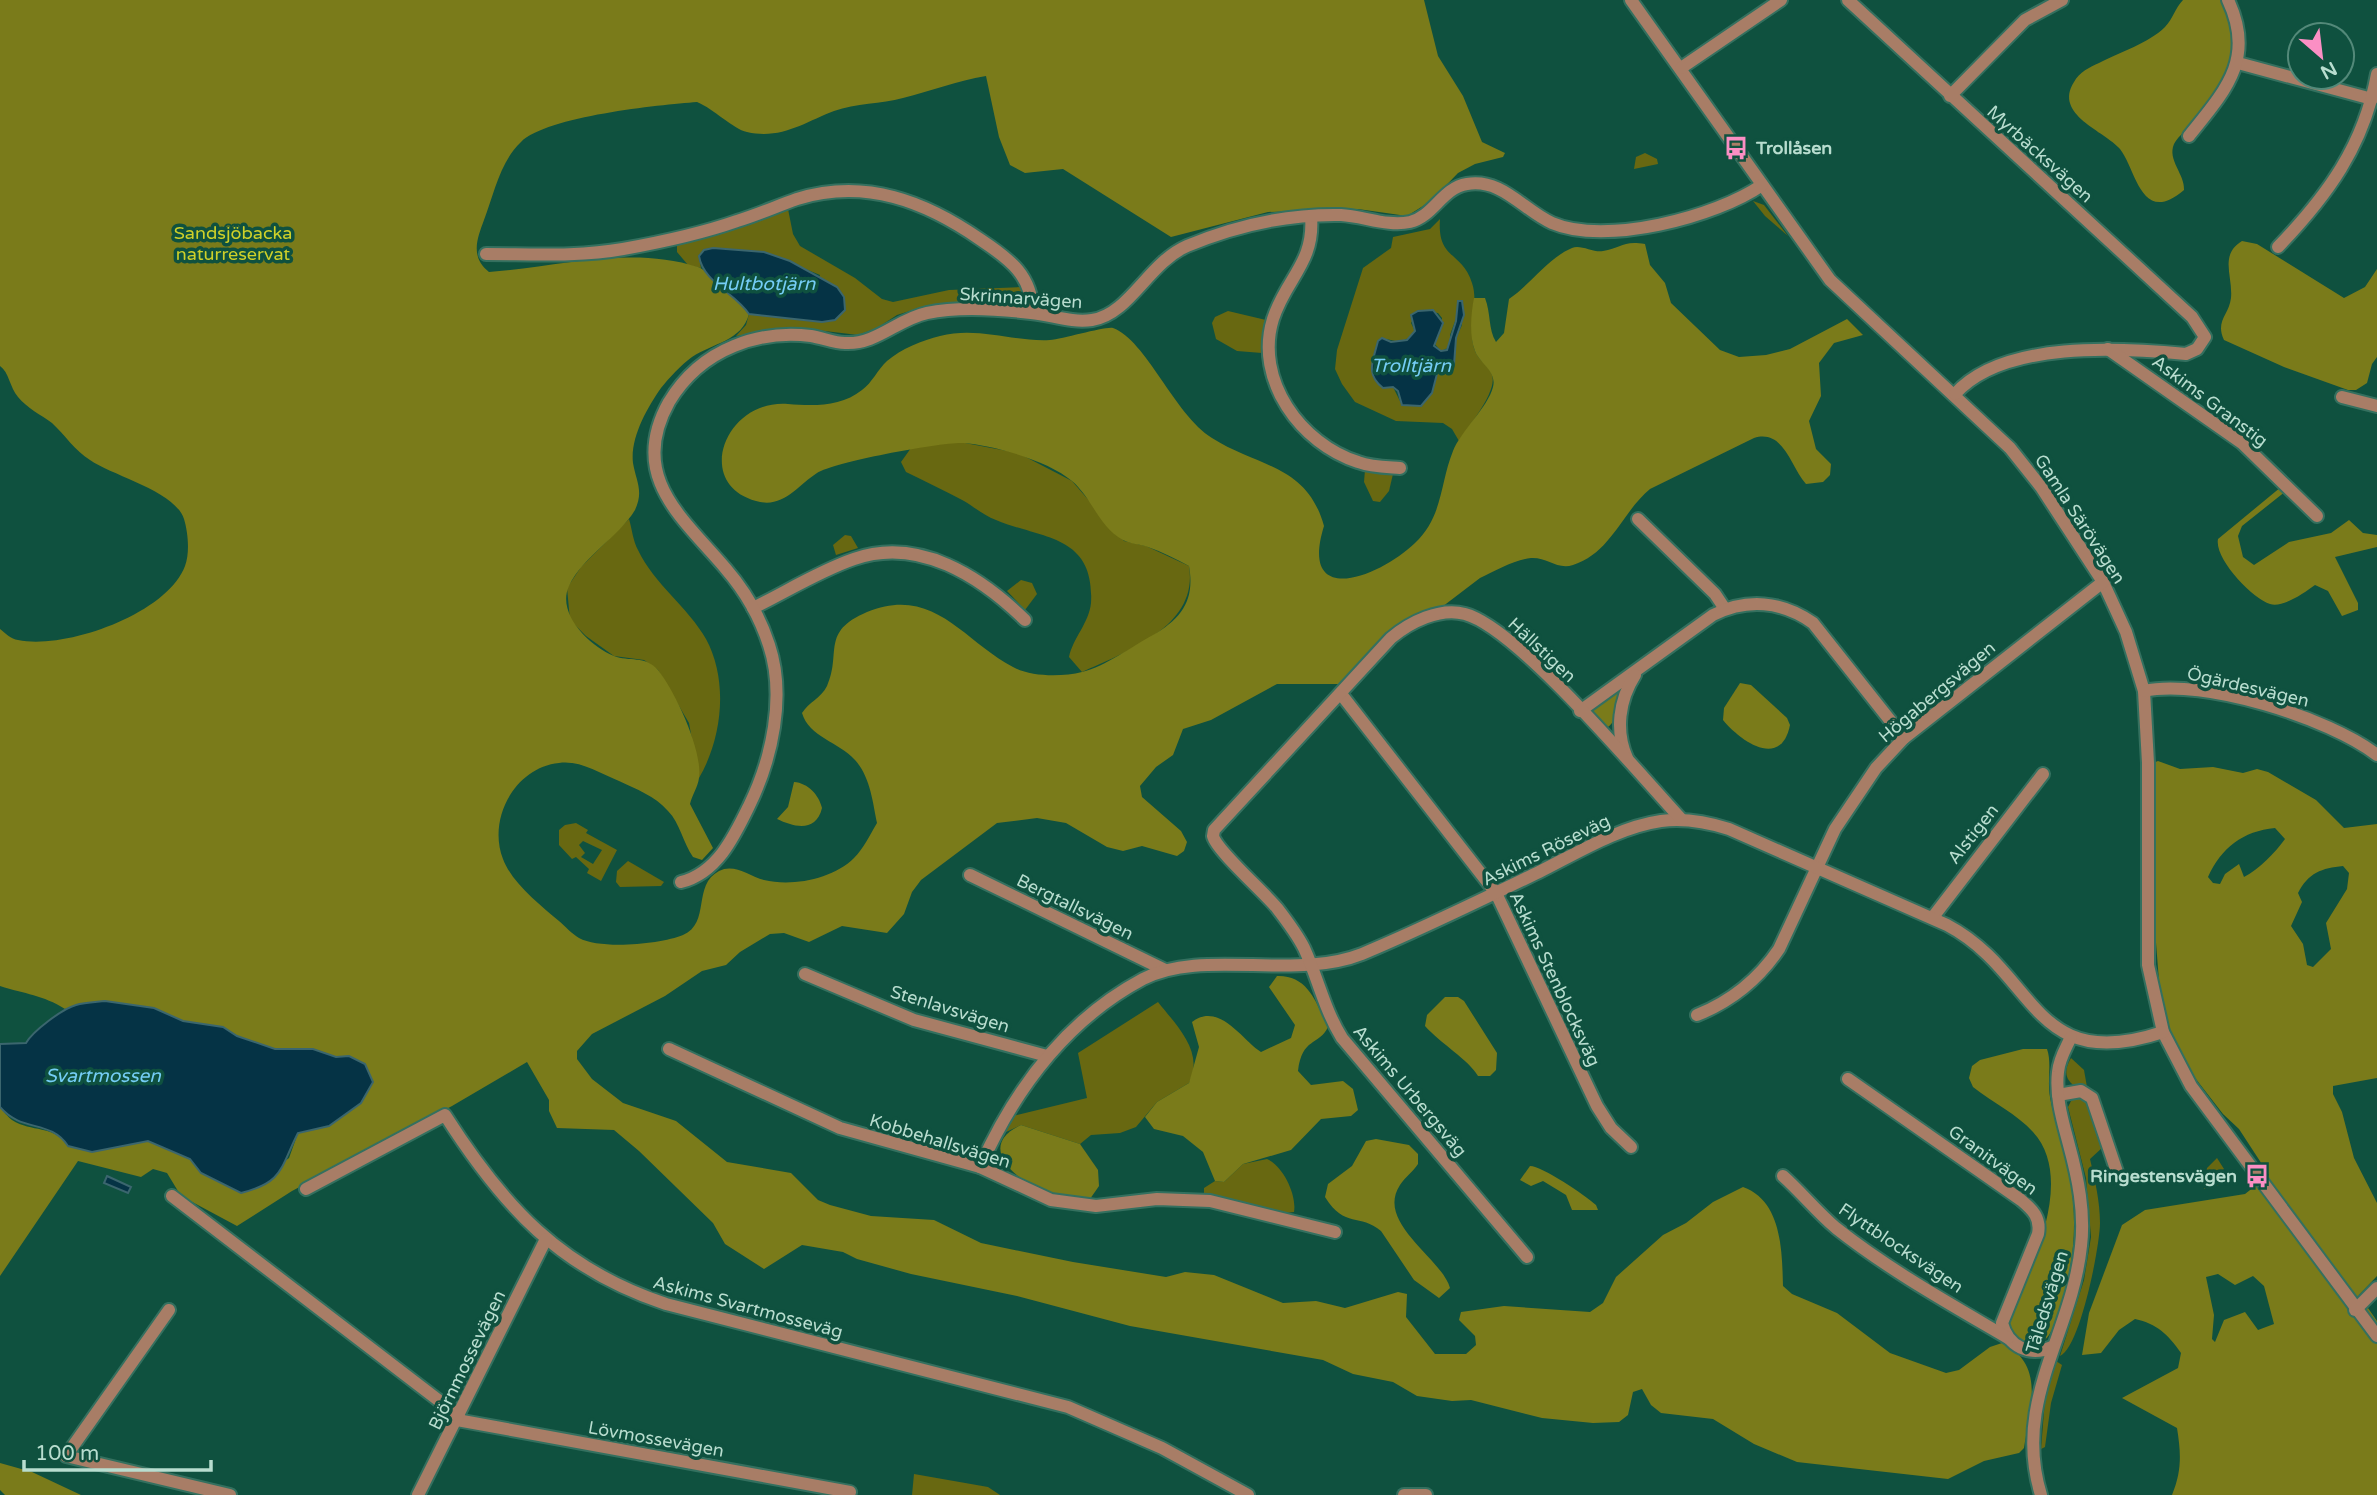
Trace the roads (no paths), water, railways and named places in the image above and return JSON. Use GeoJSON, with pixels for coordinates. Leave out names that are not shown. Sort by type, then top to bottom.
{"type":"FeatureCollection","features":[{"type":"Feature","properties":{"kind":"street","name":"Gamla Särövägen"},"geometry":{"type":"LineString","coordinates":[[1631,0],[1829,280],[1883,332],[1955,394],[2029,471],[2103,582],[2126,632],[2144,691],[2147,750],[2148,965],[2163,1032],[2191,1086],[2355,1310],[2377,1336]]}},
{"type":"Feature","properties":{"kind":"street"},"geometry":{"type":"LineString","coordinates":[[1681,68],[1780,0]]}},
{"type":"Feature","properties":{"kind":"street","name":"Myrbäcksvägen"},"geometry":{"type":"LineString","coordinates":[[1848,0],[2192,317],[2205,337],[2197,349],[2186,354],[2108,349]]}},
{"type":"Feature","properties":{"kind":"street"},"geometry":{"type":"LineString","coordinates":[[1950,96],[2025,20],[2062,0]]}},
{"type":"Feature","properties":{"kind":"street"},"geometry":{"type":"LineString","coordinates":[[2189,136],[2227,85],[2238,63],[2238,24],[2228,0]]}},
{"type":"Feature","properties":{"kind":"street"},"geometry":{"type":"LineString","coordinates":[[2238,63],[2372,99]]}},
{"type":"Feature","properties":{"kind":"street"},"geometry":{"type":"LineString","coordinates":[[2278,247],[2334,183],[2360,137],[2377,74]]}},
{"type":"Feature","properties":{"kind":"street","name":"Skrinnarvägen"},"geometry":{"type":"LineString","coordinates":[[681,882],[701,874],[724,851],[746,813],[765,769],[774,725],[775,677],[771,650],[753,608],[728,570],[671,508],[658,474],[656,445],[665,411],[691,373],[723,351],[758,338],[788,334],[853,343],[873,338],[906,319],[923,314],[975,310],[1034,313],[1072,320],[1098,319],[1118,308],[1152,270],[1178,250],[1252,225],[1311,216],[1412,222],[1428,213],[1452,189],[1481,183],[1502,190],[1555,224],[1578,229],[1613,229],[1689,217],[1744,197],[1762,185]]}},
{"type":"Feature","properties":{"kind":"street"},"geometry":{"type":"LineString","coordinates":[[485,254],[537,255],[621,249],[698,233],[812,195],[869,191],[926,206],[994,248],[1024,274],[1031,291],[1034,313]]}},
{"type":"Feature","properties":{"kind":"street"},"geometry":{"type":"LineString","coordinates":[[1311,216],[1312,237],[1309,253],[1281,303],[1271,328],[1270,352],[1276,384],[1292,415],[1320,443],[1358,463],[1400,468]]}},
{"type":"Feature","properties":{"kind":"street"},"geometry":{"type":"LineString","coordinates":[[1955,394],[1976,376],[2017,362],[2067,351],[2108,349]]}},
{"type":"Feature","properties":{"kind":"street","name":"Askims Granstig"},"geometry":{"type":"LineString","coordinates":[[2108,349],[2242,443],[2317,516]]}},
{"type":"Feature","properties":{"kind":"street"},"geometry":{"type":"LineString","coordinates":[[2342,397],[2377,406]]}},
{"type":"Feature","properties":{"kind":"street"},"geometry":{"type":"LineString","coordinates":[[1638,519],[1715,594],[1725,610]]}},
{"type":"Feature","properties":{"kind":"street"},"geometry":{"type":"LineString","coordinates":[[753,608],[843,563],[890,553],[936,560],[965,572],[998,594],[1025,620]]}},
{"type":"Feature","properties":{"kind":"street","name":"Högabergsvägen"},"geometry":{"type":"LineString","coordinates":[[1697,1015],[1737,994],[1769,963],[1835,829],[1860,789],[1905,738],[2103,582]]}},
{"type":"Feature","properties":{"kind":"street"},"geometry":{"type":"LineString","coordinates":[[1580,711],[1696,626],[1725,610],[1759,603],[1802,615],[1829,641],[1905,738]]}},
{"type":"Feature","properties":{"kind":"street","name":"Hällstigen"},"geometry":{"type":"LineString","coordinates":[[1213,836],[1218,825],[1398,633],[1417,622],[1453,612],[1475,617],[1499,632],[1580,711],[1682,820]]}},
{"type":"Feature","properties":{"kind":"street"},"geometry":{"type":"LineString","coordinates":[[1632,766],[1621,740],[1620,720],[1628,686],[1639,670]]}},
{"type":"Feature","properties":{"kind":"street","name":"Ögärdesvägen"},"geometry":{"type":"LineString","coordinates":[[2144,691],[2178,689],[2293,712],[2341,732],[2377,755]]}},
{"type":"Feature","properties":{"kind":"street","name":"Askims Stenblocksväg"},"geometry":{"type":"LineString","coordinates":[[1341,694],[1496,893],[1597,1106],[1611,1128],[1631,1147]]}},
{"type":"Feature","properties":{"kind":"street","name":"Alstigen"},"geometry":{"type":"LineString","coordinates":[[1933,917],[2043,774]]}},
{"type":"Feature","properties":{"kind":"street","name":"Askims Röseväg"},"geometry":{"type":"LineString","coordinates":[[980,1167],[1007,1113],[1047,1056],[1107,1002],[1165,970],[1311,965],[1364,953],[1625,831],[1661,821],[1682,820],[1729,829],[1933,917],[1975,943],[2049,1024],[2071,1037],[2092,1043],[2116,1044],[2163,1032]]}},
{"type":"Feature","properties":{"kind":"street","name":"Askims Urbergsväg"},"geometry":{"type":"LineString","coordinates":[[1213,836],[1217,845],[1276,907],[1297,935],[1311,965],[1327,1012],[1349,1046],[1527,1257]]}},
{"type":"Feature","properties":{"kind":"street","name":"Bergtallsvägen"},"geometry":{"type":"LineString","coordinates":[[970,875],[1165,970]]}},
{"type":"Feature","properties":{"kind":"street","name":"Stenlavsvägen"},"geometry":{"type":"LineString","coordinates":[[805,974],[914,1020],[1047,1056]]}},
{"type":"Feature","properties":{"kind":"street","name":"Tåledsvägen"},"geometry":{"type":"LineString","coordinates":[[2040,1495],[2033,1462],[2035,1403],[2073,1285],[2082,1231],[2077,1177],[2058,1096],[2058,1070],[2071,1037]]}},
{"type":"Feature","properties":{"kind":"street","name":"Kobbehallsvägen"},"geometry":{"type":"LineString","coordinates":[[669,1049],[840,1128],[980,1167],[1051,1200],[1096,1206],[1171,1199],[1210,1201],[1335,1232]]}},
{"type":"Feature","properties":{"kind":"street","name":"Granitvägen"},"geometry":{"type":"LineString","coordinates":[[1848,1079],[2021,1200],[2035,1214],[2039,1225],[2038,1234],[2002,1317],[2008,1338]]}},
{"type":"Feature","properties":{"kind":"street"},"geometry":{"type":"LineString","coordinates":[[2058,1096],[2081,1091],[2092,1098],[2119,1178]]}},
{"type":"Feature","properties":{"kind":"street","name":"Askims Svartmosseväg"},"geometry":{"type":"LineString","coordinates":[[306,1189],[445,1115],[491,1184],[546,1239],[603,1279],[666,1304],[1090,1414],[1181,1457],[1248,1495]]}},
{"type":"Feature","properties":{"kind":"street","name":"Flyttblocksvägen"},"geometry":{"type":"LineString","coordinates":[[1783,1175],[1816,1210],[1853,1241],[1943,1300],[2008,1338]]}},
{"type":"Feature","properties":{"kind":"street","name":"Lövmossevägen"},"geometry":{"type":"LineString","coordinates":[[172,1196],[458,1418],[850,1492]]}},
{"type":"Feature","properties":{"kind":"street","name":"Björnmossevägen"},"geometry":{"type":"LineString","coordinates":[[418,1495],[546,1239]]}},
{"type":"Feature","properties":{"kind":"street"},"geometry":{"type":"LineString","coordinates":[[2355,1310],[2377,1288]]}},
{"type":"Feature","properties":{"kind":"street"},"geometry":{"type":"LineString","coordinates":[[169,1310],[66,1456],[230,1495]]}},
{"type":"Feature","properties":{"kind":"street"},"geometry":{"type":"LineString","coordinates":[[2008,1338],[2031,1352],[2052,1347]]}},
{"type":"Feature","properties":{"kind":"street"},"geometry":{"type":"LineString","coordinates":[[1404,1495],[1426,1495]]}},
{"type":"Feature","properties":{"kind":"water","name":"Hultbotjärn"},"geometry":{"type":"Polygon","coordinates":[[[713,248],[764,252],[790,261],[837,287],[844,297],[845,310],[835,320],[822,322],[749,314],[713,280],[702,265],[699,256],[704,250],[713,248]]]}},
{"type":"Feature","properties":{"kind":"water","name":"Trolltjärn"},"geometry":{"type":"Polygon","coordinates":[[[1458,301],[1462,301],[1464,315],[1456,338],[1454,365],[1438,370],[1432,393],[1421,406],[1402,405],[1398,391],[1393,387],[1383,388],[1374,378],[1372,367],[1378,341],[1382,338],[1391,342],[1407,340],[1415,331],[1411,315],[1418,311],[1433,310],[1443,323],[1434,346],[1441,351],[1447,350],[1456,321],[1458,301]]]}},
{"type":"Feature","properties":{"kind":"water","name":"Svartmossen"},"geometry":{"type":"Polygon","coordinates":[[[105,1001],[154,1008],[183,1021],[223,1027],[237,1036],[275,1049],[313,1049],[336,1057],[349,1056],[365,1064],[373,1082],[361,1103],[329,1126],[298,1133],[279,1172],[266,1184],[241,1193],[201,1173],[190,1159],[148,1141],[92,1152],[68,1146],[53,1132],[8,1115],[0,1107],[0,1044],[26,1043],[41,1027],[70,1007],[105,1001]]]}},
{"type":"Feature","properties":{"kind":"water"},"geometry":{"type":"Polygon","coordinates":[[[107,1176],[131,1187],[128,1193],[104,1183],[107,1176]]]}},
{"type":"Feature","properties":{"kind":"place","name":"Trollåsen"},"geometry":{"type":"Point","coordinates":[1736,148]}},
{"type":"Feature","properties":{"kind":"place","name":"Ringestensvägen"},"geometry":{"type":"Point","coordinates":[2257,1176]}},
{"type":"Feature","properties":{"kind":"park label","name":"Sandsjöbacka naturreservat"},"geometry":{"type":"Point","coordinates":[233,243]}}]}
